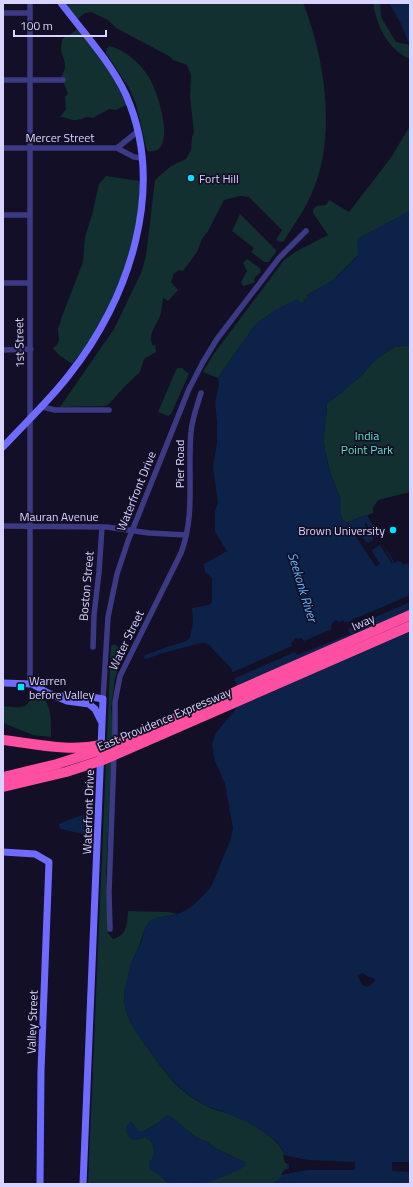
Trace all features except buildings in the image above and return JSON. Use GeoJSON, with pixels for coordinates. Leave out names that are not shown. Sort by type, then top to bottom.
{"type":"FeatureCollection","features":[{"type":"Feature","properties":{"kind":"highway","name":"Iway"},"geometry":{"type":"LineString","coordinates":[[328,656],[410,615]]}},
{"type":"Feature","properties":{"kind":"highway","name":"Iway"},"geometry":{"type":"LineString","coordinates":[[328,656],[410,626]]}},
{"type":"Feature","properties":{"kind":"highway","name":"East Providence Expressway"},"geometry":{"type":"LineString","coordinates":[[3,787],[48,772],[328,656]]}},
{"type":"Feature","properties":{"kind":"highway","name":"East Providence Expressway"},"geometry":{"type":"LineString","coordinates":[[3,776],[74,769],[113,756],[328,656]]}},
{"type":"Feature","properties":{"kind":"highway"},"geometry":{"type":"LineString","coordinates":[[5,740],[48,747],[70,748],[92,747],[133,736]]}},
{"type":"Feature","properties":{"kind":"main road"},"geometry":{"type":"LineString","coordinates":[[3,446],[42,407],[69,375],[110,312],[121,287],[137,235],[142,200],[143,174],[137,132],[133,114],[125,94],[101,56],[62,3]]}},
{"type":"Feature","properties":{"kind":"main road"},"geometry":{"type":"LineString","coordinates":[[3,683],[30,683],[48,693],[71,702],[86,703],[103,699]]}},
{"type":"Feature","properties":{"kind":"main road"},"geometry":{"type":"LineString","coordinates":[[57,696],[81,696],[103,699]]}},
{"type":"Feature","properties":{"kind":"main road","name":"Waterfront Drive"},"geometry":{"type":"LineString","coordinates":[[82,1184],[103,699]]}},
{"type":"Feature","properties":{"kind":"main road"},"geometry":{"type":"LineString","coordinates":[[86,703],[93,707],[102,724]]}},
{"type":"Feature","properties":{"kind":"main road","name":"Valley Street"},"geometry":{"type":"LineString","coordinates":[[3,852],[35,854],[50,862],[41,1071],[40,1184]]}},
{"type":"Feature","properties":{"kind":"street","name":"1st Street"},"geometry":{"type":"LineString","coordinates":[[30,3],[30,683]]}},
{"type":"Feature","properties":{"kind":"street"},"geometry":{"type":"LineString","coordinates":[[3,13],[30,13]]}},
{"type":"Feature","properties":{"kind":"street"},"geometry":{"type":"LineString","coordinates":[[3,80],[64,80]]}},
{"type":"Feature","properties":{"kind":"street"},"geometry":{"type":"LineString","coordinates":[[117,148],[137,132]]}},
{"type":"Feature","properties":{"kind":"street","name":"Mercer Street"},"geometry":{"type":"LineString","coordinates":[[3,148],[117,148],[141,158]]}},
{"type":"Feature","properties":{"kind":"street"},"geometry":{"type":"LineString","coordinates":[[3,215],[29,215]]}},
{"type":"Feature","properties":{"kind":"street","name":"Waterfront Drive"},"geometry":{"type":"LineString","coordinates":[[103,699],[110,605],[118,568],[189,390],[203,362],[217,339],[279,258],[306,231]]}},
{"type":"Feature","properties":{"kind":"street"},"geometry":{"type":"LineString","coordinates":[[3,283],[29,283]]}},
{"type":"Feature","properties":{"kind":"street"},"geometry":{"type":"LineString","coordinates":[[3,350],[31,349]]}},
{"type":"Feature","properties":{"kind":"street","name":"Pier Road"},"geometry":{"type":"LineString","coordinates":[[186,535],[190,503],[190,433],[201,393]]}},
{"type":"Feature","properties":{"kind":"street"},"geometry":{"type":"LineString","coordinates":[[42,407],[55,410],[109,410]]}},
{"type":"Feature","properties":{"kind":"street","name":"Mauran Avenue"},"geometry":{"type":"LineString","coordinates":[[3,526],[102,527],[186,535]]}},
{"type":"Feature","properties":{"kind":"street","name":"Boston Street"},"geometry":{"type":"LineString","coordinates":[[93,648],[94,615],[102,527]]}},
{"type":"Feature","properties":{"kind":"street","name":"Water Street"},"geometry":{"type":"LineString","coordinates":[[110,929],[115,702],[117,685],[124,665],[181,553],[186,535]]}},
{"type":"Feature","properties":{"kind":"green space"},"geometry":{"type":"Polygon","coordinates":[[[61,3],[303,3],[317,48],[324,88],[326,130],[320,170],[308,202],[284,241],[281,242],[276,240],[282,230],[249,197],[240,196],[224,200],[208,231],[202,239],[197,252],[183,271],[180,270],[174,273],[171,282],[178,290],[168,301],[163,298],[161,314],[151,338],[153,346],[155,344],[156,352],[144,359],[140,372],[109,404],[105,406],[60,407],[114,329],[141,273],[146,256],[155,180],[171,166],[186,159],[191,150],[192,137],[194,133],[190,97],[191,75],[187,65],[173,60],[169,56],[116,28],[108,20],[91,12],[85,13],[75,21],[61,3]]]}},
{"type":"Feature","properties":{"kind":"green space"},"geometry":{"type":"Polygon","coordinates":[[[373,3],[380,3],[381,17],[396,42],[410,45],[410,59],[395,49],[384,36],[377,20],[373,3]]]}},
{"type":"Feature","properties":{"kind":"green space"},"geometry":{"type":"Polygon","coordinates":[[[79,28],[107,66],[127,105],[115,110],[109,109],[93,118],[86,117],[80,120],[75,120],[60,117],[66,109],[65,97],[68,93],[61,77],[65,69],[65,63],[61,48],[62,39],[79,28]]]}},
{"type":"Feature","properties":{"kind":"green space"},"geometry":{"type":"Polygon","coordinates":[[[110,46],[132,58],[145,71],[152,83],[160,107],[164,133],[162,144],[157,150],[147,151],[136,104],[129,88],[106,53],[107,48],[110,46]]]}},
{"type":"Feature","properties":{"kind":"green space"},"geometry":{"type":"Polygon","coordinates":[[[410,126],[410,211],[358,239],[358,255],[332,281],[307,295],[309,297],[302,303],[275,310],[255,325],[218,378],[203,372],[213,355],[284,260],[295,252],[328,235],[313,213],[314,208],[317,206],[326,205],[329,200],[349,212],[390,159],[410,126]]]}},
{"type":"Feature","properties":{"kind":"green space"},"geometry":{"type":"Polygon","coordinates":[[[106,176],[139,181],[142,194],[124,271],[97,332],[72,364],[59,355],[53,348],[59,342],[58,329],[61,319],[83,262],[85,237],[99,184],[106,176]]]}},
{"type":"Feature","properties":{"kind":"green space"},"geometry":{"type":"Polygon","coordinates":[[[240,214],[276,250],[269,262],[264,262],[251,252],[254,248],[232,231],[240,214]]]}},
{"type":"Feature","properties":{"kind":"green space"},"geometry":{"type":"Polygon","coordinates":[[[247,259],[260,268],[261,272],[255,277],[254,283],[243,286],[241,282],[247,271],[243,263],[247,259]]]}},
{"type":"Feature","properties":{"kind":"green space","name":"India Point Park"},"geometry":{"type":"Polygon","coordinates":[[[410,345],[410,492],[378,500],[373,508],[373,513],[345,523],[341,515],[341,500],[330,473],[323,440],[327,404],[361,376],[374,361],[394,347],[410,345]]]}},
{"type":"Feature","properties":{"kind":"green space"},"geometry":{"type":"Polygon","coordinates":[[[178,368],[182,368],[189,374],[171,414],[168,416],[158,412],[178,368]]]}},
{"type":"Feature","properties":{"kind":"green space"},"geometry":{"type":"Polygon","coordinates":[[[111,645],[116,645],[119,648],[120,663],[115,678],[111,709],[113,723],[106,874],[108,933],[113,939],[122,935],[126,928],[128,911],[168,912],[178,914],[154,919],[147,925],[133,958],[125,989],[124,996],[127,1013],[143,1042],[164,1071],[182,1090],[206,1106],[231,1114],[261,1130],[277,1143],[283,1150],[287,1167],[284,1175],[275,1184],[204,1184],[232,1172],[246,1163],[215,1148],[206,1141],[197,1138],[170,1116],[142,1131],[138,1131],[132,1123],[134,1140],[145,1137],[151,1141],[154,1150],[152,1160],[157,1171],[161,1177],[171,1184],[88,1184],[111,645]]]}},
{"type":"Feature","properties":{"kind":"green space"},"geometry":{"type":"Polygon","coordinates":[[[32,692],[44,699],[47,704],[51,717],[51,737],[33,735],[3,723],[3,706],[22,707],[26,705],[31,698],[32,692]]]}},
{"type":"Feature","properties":{"kind":"water"},"geometry":{"type":"Polygon","coordinates":[[[389,3],[410,3],[410,46],[400,22],[389,3]]]}},
{"type":"Feature","properties":{"kind":"water","name":"Seekonk River"},"geometry":{"type":"Polygon","coordinates":[[[410,211],[410,345],[394,347],[374,361],[361,376],[327,404],[323,441],[330,473],[341,500],[341,515],[345,523],[367,515],[377,532],[379,534],[382,533],[400,562],[403,565],[408,563],[410,567],[410,1184],[271,1184],[279,1179],[287,1166],[285,1153],[281,1147],[268,1135],[252,1125],[204,1104],[186,1093],[163,1069],[138,1035],[127,1013],[124,992],[130,965],[147,924],[149,921],[156,918],[180,913],[190,907],[204,894],[212,885],[231,838],[233,828],[225,784],[215,761],[212,744],[216,733],[238,705],[238,689],[231,668],[206,643],[163,653],[146,659],[143,658],[145,655],[184,642],[190,638],[193,622],[192,608],[209,605],[212,602],[212,578],[205,572],[204,564],[227,551],[215,532],[215,511],[218,503],[213,467],[217,443],[215,402],[219,386],[218,378],[255,325],[275,310],[297,299],[302,303],[308,297],[307,295],[332,281],[358,256],[357,239],[410,211]],[[362,973],[358,976],[362,985],[366,986],[371,985],[375,980],[374,978],[362,973]]]}},
{"type":"Feature","properties":{"kind":"water"},"geometry":{"type":"Polygon","coordinates":[[[86,815],[87,828],[83,834],[61,829],[59,826],[59,824],[86,815]]]}},
{"type":"Feature","properties":{"kind":"water"},"geometry":{"type":"Polygon","coordinates":[[[167,1115],[197,1138],[206,1141],[215,1148],[246,1163],[246,1165],[239,1170],[204,1184],[171,1184],[149,1168],[149,1162],[153,1157],[154,1152],[151,1141],[145,1137],[136,1140],[132,1139],[127,1135],[127,1126],[131,1121],[138,1131],[142,1131],[153,1126],[167,1115]]]}},
{"type":"Feature","properties":{"kind":"pier"},"geometry":{"type":"Polygon","coordinates":[[[366,523],[375,538],[383,532],[399,556],[400,560],[395,563],[382,544],[393,563],[392,564],[380,545],[372,550],[380,564],[376,567],[355,535],[359,533],[368,543],[374,539],[364,524],[366,523]]]}},
{"type":"Feature","properties":{"kind":"pier"},"geometry":{"type":"Polygon","coordinates":[[[410,595],[410,602],[348,629],[350,634],[297,655],[295,652],[233,679],[231,673],[292,646],[291,643],[296,638],[302,638],[304,641],[332,629],[331,625],[336,620],[339,622],[343,620],[345,623],[410,595]]]}},
{"type":"Feature","properties":{"kind":"pier"},"geometry":{"type":"Polygon","coordinates":[[[283,1155],[308,1160],[355,1162],[355,1170],[307,1170],[281,1175],[284,1170],[289,1169],[289,1164],[285,1163],[283,1155]]]}},
{"type":"Feature","properties":{"kind":"pier"},"geometry":{"type":"Polygon","coordinates":[[[392,1162],[409,1162],[410,1172],[392,1171],[392,1162]]]}},
{"type":"Feature","properties":{"kind":"place","name":"Fort Hill"},"geometry":{"type":"Point","coordinates":[191,178]}},
{"type":"Feature","properties":{"kind":"place","name":"Brown University"},"geometry":{"type":"Point","coordinates":[393,530]}},
{"type":"Feature","properties":{"kind":"place","name":"Warren before Valley"},"geometry":{"type":"Point","coordinates":[21,687]}}]}
